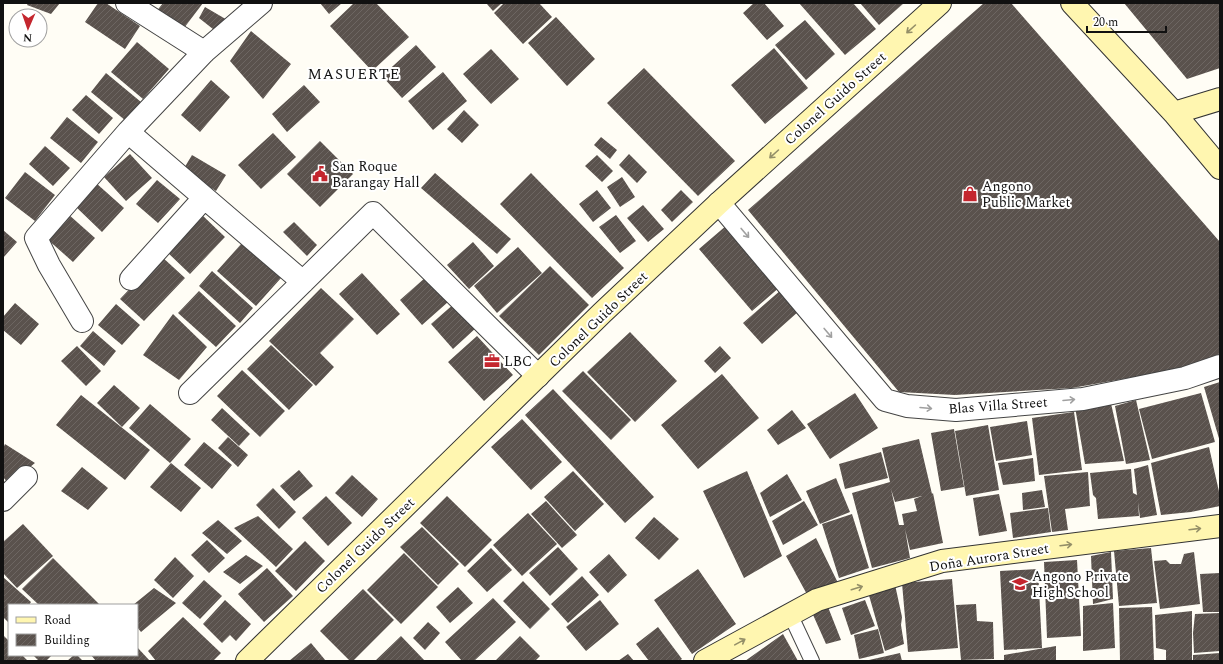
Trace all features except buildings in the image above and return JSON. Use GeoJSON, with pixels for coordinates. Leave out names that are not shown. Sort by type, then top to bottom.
{"type":"FeatureCollection","features":[{"type":"Feature","properties":{"kind":"street"},"geometry":{"type":"LineString","coordinates":[[127,3],[204,52]]}},
{"type":"Feature","properties":{"kind":"street"},"geometry":{"type":"LineString","coordinates":[[82,321],[49,265],[36,238],[128,132],[204,52],[261,3]]}},
{"type":"Feature","properties":{"kind":"street","name":"Colonel Guido Street"},"geometry":{"type":"LineString","coordinates":[[246,661],[602,313],[719,203],[940,3]]}},
{"type":"Feature","properties":{"kind":"street"},"geometry":{"type":"LineString","coordinates":[[1072,3],[1174,113],[1220,168]]}},
{"type":"Feature","properties":{"kind":"street"},"geometry":{"type":"LineString","coordinates":[[1174,113],[1220,99]]}},
{"type":"Feature","properties":{"kind":"street"},"geometry":{"type":"LineString","coordinates":[[128,132],[303,282]]}},
{"type":"Feature","properties":{"kind":"street"},"geometry":{"type":"LineString","coordinates":[[131,279],[204,198]]}},
{"type":"Feature","properties":{"kind":"street","name":"Blas Villa Street"},"geometry":{"type":"LineString","coordinates":[[719,203],[885,400],[907,406],[956,410],[1083,399],[1185,378],[1220,366]]}},
{"type":"Feature","properties":{"kind":"street"},"geometry":{"type":"LineString","coordinates":[[190,393],[374,213],[538,376]]}},
{"type":"Feature","properties":{"kind":"street"},"geometry":{"type":"LineString","coordinates":[[3,500],[26,477]]}},
{"type":"Feature","properties":{"kind":"street","name":"Doña Aurora Street"},"geometry":{"type":"LineString","coordinates":[[706,661],[817,600],[942,561],[1220,526]]}},
{"type":"Feature","properties":{"kind":"lane"},"geometry":{"type":"LineString","coordinates":[[790,614],[812,661]]}},
{"type":"Feature","properties":{"kind":"place","name":"San Roque Barangay Hall"},"geometry":{"type":"Point","coordinates":[320,174]}},
{"type":"Feature","properties":{"kind":"place","name":"Angono Public Market"},"geometry":{"type":"Point","coordinates":[970,194]}},
{"type":"Feature","properties":{"kind":"place","name":"LBC"},"geometry":{"type":"Point","coordinates":[492,361]}},
{"type":"Feature","properties":{"kind":"place","name":"Angono Private High School"},"geometry":{"type":"Point","coordinates":[1020,584]}},
{"type":"Feature","properties":{"kind":"district","name":"MASUERTE"},"geometry":{"type":"Point","coordinates":[354,74]}}]}
